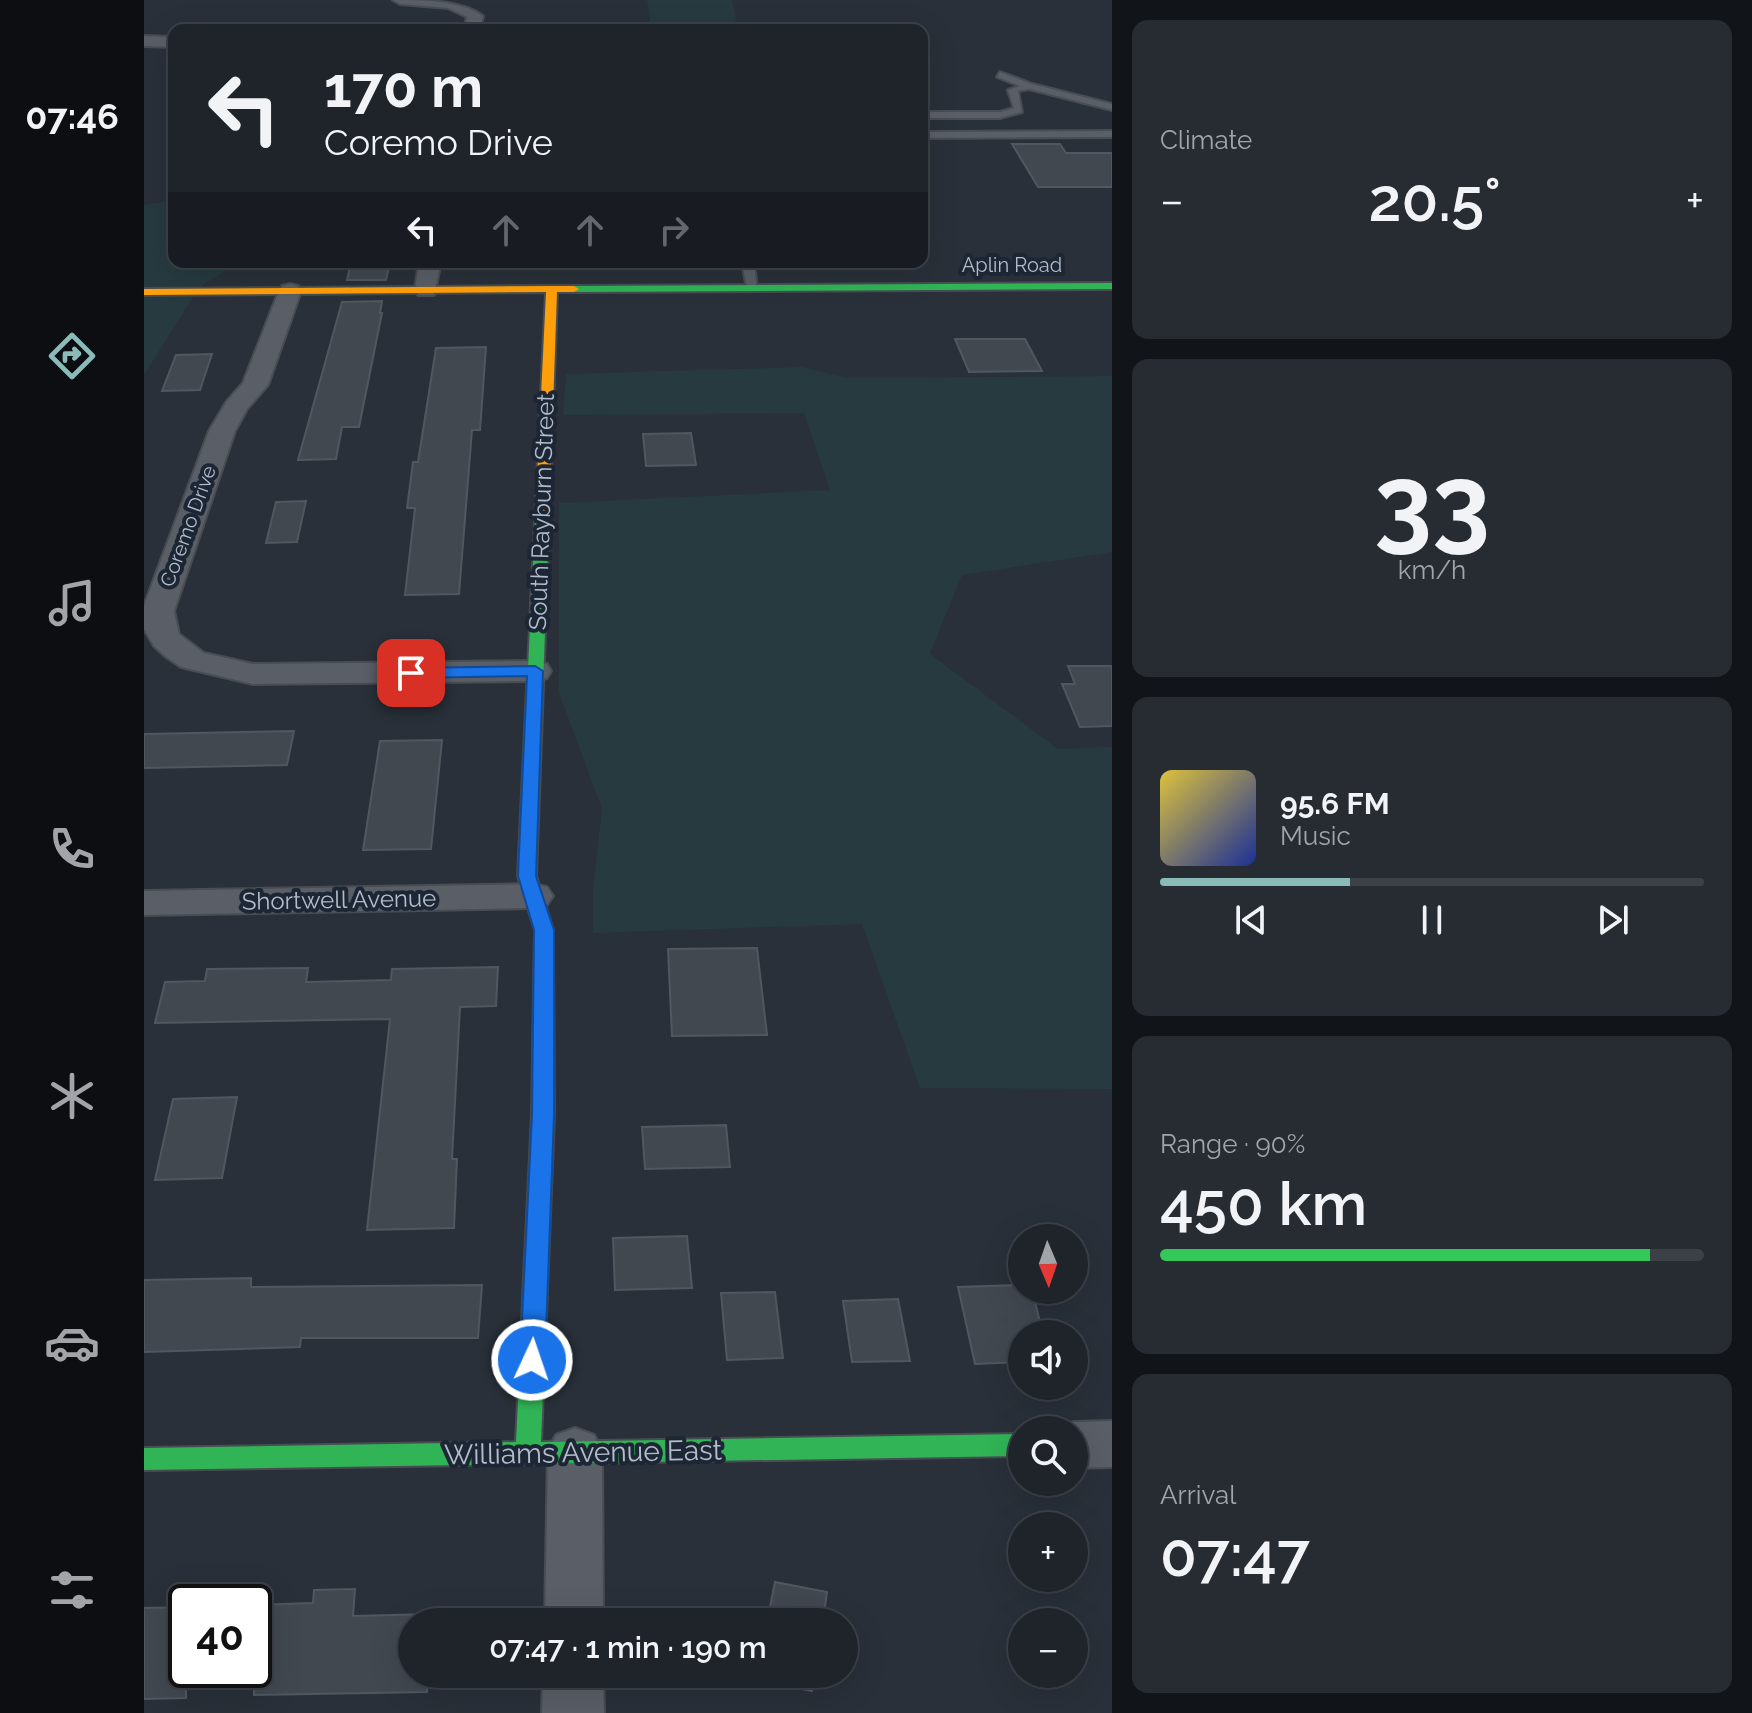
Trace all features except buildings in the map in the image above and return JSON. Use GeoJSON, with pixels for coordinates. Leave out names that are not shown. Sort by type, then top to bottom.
{"type":"FeatureCollection","features":[{"type":"Feature","properties":{"kind":"street"},"geometry":{"type":"LineString","coordinates":[[400,0],[456,6],[474,14],[473,24]]}},
{"type":"Feature","properties":{"kind":"street"},"geometry":{"type":"LineString","coordinates":[[456,6],[481,0]]}},
{"type":"Feature","properties":{"kind":"street"},"geometry":{"type":"LineString","coordinates":[[144,41],[168,42]]}},
{"type":"Feature","properties":{"kind":"street"},"geometry":{"type":"LineString","coordinates":[[426,290],[429,268]]}},
{"type":"Feature","properties":{"kind":"street","name":"Aplin Road"},"geometry":{"type":"LineString","coordinates":[[144,292],[1112,286]]}},
{"type":"Feature","properties":{"kind":"street","name":"South Rayburn Street"},"geometry":{"type":"LineString","coordinates":[[552,289],[527,876],[544,930],[543,1115],[552,1452],[572,1608]]}},
{"type":"Feature","properties":{"kind":"street","name":"Coremo Drive"},"geometry":{"type":"LineString","coordinates":[[290,291],[255,385],[236,406],[222,431],[158,611],[159,627],[165,639],[193,660],[253,674],[535,671]]}},
{"type":"Feature","properties":{"kind":"street","name":"Shortwell Avenue"},"geometry":{"type":"LineString","coordinates":[[144,903],[533,896]]}},
{"type":"Feature","properties":{"kind":"street"},"geometry":{"type":"LineString","coordinates":[[1088,1445],[1112,1444]]}},
{"type":"Feature","properties":{"kind":"street","name":"Williams Avenue East"},"geometry":{"type":"LineString","coordinates":[[144,1459],[1008,1445]]}},
{"type":"Feature","properties":{"kind":"street"},"geometry":{"type":"LineString","coordinates":[[573,1688],[573,1713]]}},
{"type":"Feature","properties":{"kind":"lane"},"geometry":{"type":"LineString","coordinates":[[1000,75],[1029,86],[1101,101],[1112,107]]}},
{"type":"Feature","properties":{"kind":"lane"},"geometry":{"type":"LineString","coordinates":[[928,115],[1000,115],[1019,110],[1013,90],[1029,86]]}},
{"type":"Feature","properties":{"kind":"lane"},"geometry":{"type":"LineString","coordinates":[[928,135],[1112,134]]}},
{"type":"Feature","properties":{"kind":"lane"},"geometry":{"type":"LineString","coordinates":[[749,268],[753,288]]}},
{"type":"Feature","properties":{"kind":"green space"},"geometry":{"type":"Polygon","coordinates":[[[647,0],[732,0],[737,24],[650,24],[647,0]]]}},
{"type":"Feature","properties":{"kind":"green space"},"geometry":{"type":"Polygon","coordinates":[[[168,201],[168,268],[229,268],[200,287],[144,287],[144,205],[168,201]]]}},
{"type":"Feature","properties":{"kind":"green space"},"geometry":{"type":"Polygon","coordinates":[[[144,297],[193,297],[144,375],[144,297]]]}},
{"type":"Feature","properties":{"kind":"green space"},"geometry":{"type":"Polygon","coordinates":[[[802,367],[847,378],[1112,376],[1112,552],[962,575],[930,654],[1058,749],[1112,747],[1112,1089],[920,1088],[862,924],[593,933],[593,890],[602,809],[559,693],[559,503],[830,490],[804,413],[563,415],[566,374],[802,367]]]}},
{"type":"Feature","properties":{"kind":"traffic: fast"},"geometry":{"type":"LineString","coordinates":[[574,289],[1112,286]]}},
{"type":"Feature","properties":{"kind":"traffic: fast"},"geometry":{"type":"LineString","coordinates":[[528,1452],[543,1115],[544,930],[527,876],[542,522]]}},
{"type":"Feature","properties":{"kind":"traffic: fast"},"geometry":{"type":"LineString","coordinates":[[144,1459],[1008,1445]]}},
{"type":"Feature","properties":{"kind":"traffic: slow"},"geometry":{"type":"LineString","coordinates":[[542,522],[552,289]]}},
{"type":"Feature","properties":{"kind":"traffic: slow"},"geometry":{"type":"LineString","coordinates":[[144,292],[574,289]]}},
{"type":"Feature","properties":{"kind":"route"},"geometry":{"type":"LineString","coordinates":[[411,673],[535,671],[527,876],[544,930],[543,1115],[532,1360]]}}]}
